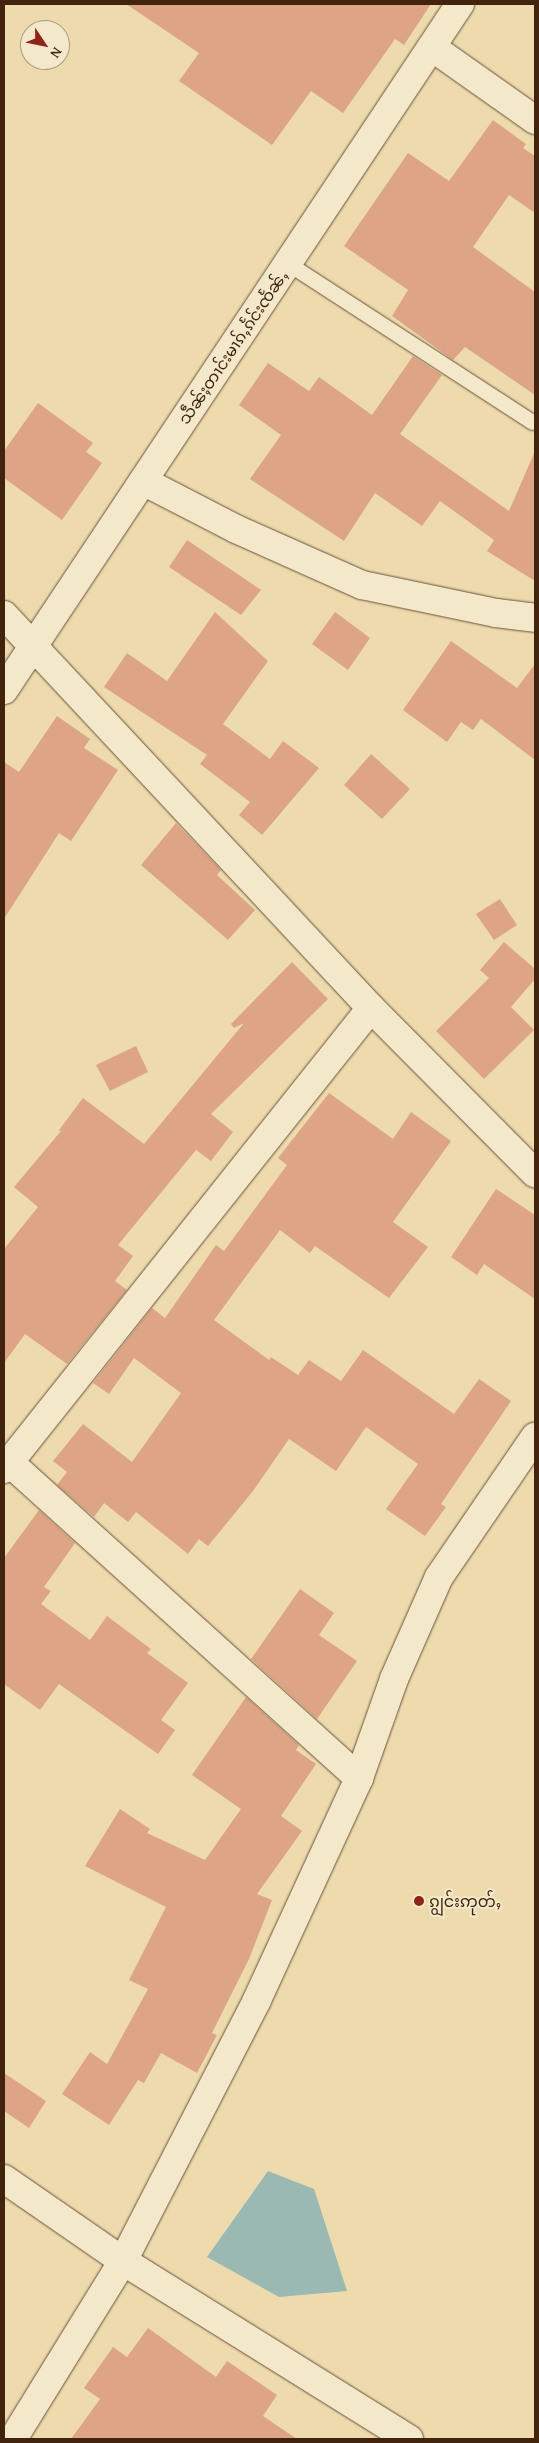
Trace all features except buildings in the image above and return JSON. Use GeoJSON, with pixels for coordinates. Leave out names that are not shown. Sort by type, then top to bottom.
{"type":"FeatureCollection","features":[{"type":"Feature","properties":{"kind":"street","name":"သဵၼ်ႈတၢင်းမၢၵ်ႇၵႅင်းၸႅၼ်ႇ"},"geometry":{"type":"LineString","coordinates":[[4,690],[433,48],[460,4]]}},
{"type":"Feature","properties":{"kind":"street"},"geometry":{"type":"LineString","coordinates":[[433,48],[535,120]]}},
{"type":"Feature","properties":{"kind":"street"},"geometry":{"type":"LineString","coordinates":[[143,481],[236,529],[362,585],[496,613],[535,618]]}},
{"type":"Feature","properties":{"kind":"street"},"geometry":{"type":"LineString","coordinates":[[4,616],[34,645],[371,1008],[535,1173]]}},
{"type":"Feature","properties":{"kind":"street"},"geometry":{"type":"LineString","coordinates":[[358,1778],[7,1466],[371,1008]]}},
{"type":"Feature","properties":{"kind":"street"},"geometry":{"type":"LineString","coordinates":[[13,2439],[123,2261],[257,2000],[358,1778],[394,1679],[439,1577],[535,1437]]}},
{"type":"Feature","properties":{"kind":"street"},"geometry":{"type":"LineString","coordinates":[[4,2179],[123,2261],[409,2439]]}},
{"type":"Feature","properties":{"kind":"lane"},"geometry":{"type":"LineString","coordinates":[[289,264],[532,422]]}},
{"type":"Feature","properties":{"kind":"water"},"geometry":{"type":"Polygon","coordinates":[[[268,2171],[314,2189],[347,2291],[279,2297],[207,2257],[268,2171]]]}},
{"type":"Feature","properties":{"kind":"place","name":"ၵျွင်းဢုတ်ႇ"},"geometry":{"type":"Point","coordinates":[419,1901]}}]}
